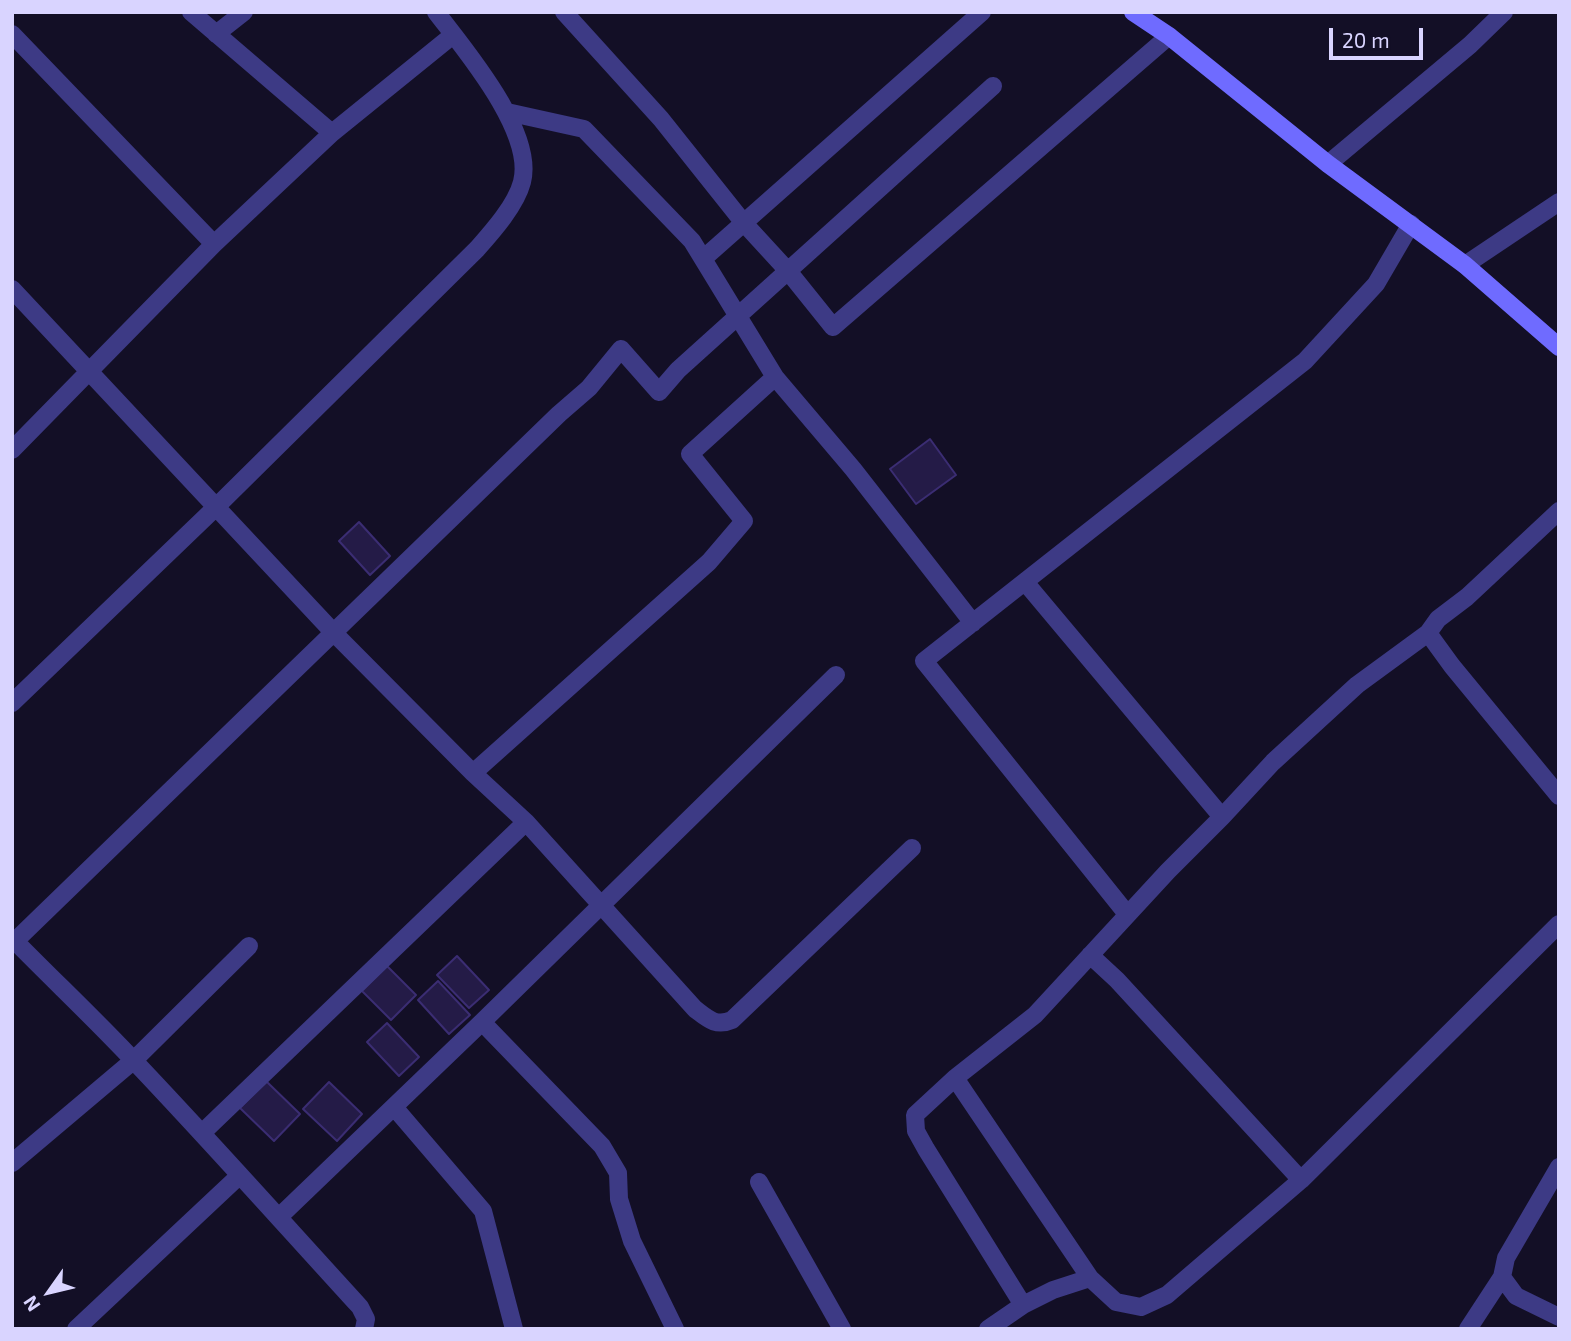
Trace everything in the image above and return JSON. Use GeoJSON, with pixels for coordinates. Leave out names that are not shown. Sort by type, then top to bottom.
{"type":"FeatureCollection","features":[{"type":"Feature","properties":{"kind":"street"},"geometry":{"type":"LineString","coordinates":[[191,12],[332,133]]}},
{"type":"Feature","properties":{"kind":"street"},"geometry":{"type":"LineString","coordinates":[[216,34],[244,12]]}},
{"type":"Feature","properties":{"kind":"street"},"geometry":{"type":"LineString","coordinates":[[12,704],[215,508],[477,249],[502,221],[522,182],[523,150],[507,112],[436,12]]}},
{"type":"Feature","properties":{"kind":"street"},"geometry":{"type":"LineString","coordinates":[[564,12],[661,119],[743,222],[788,271],[833,327],[1170,36]]}},
{"type":"Feature","properties":{"kind":"street"},"geometry":{"type":"LineString","coordinates":[[704,258],[982,12]]}},
{"type":"Feature","properties":{"kind":"street"},"geometry":{"type":"LineString","coordinates":[[1133,12],[1170,36],[1328,164],[1465,265],[1559,347]]}},
{"type":"Feature","properties":{"kind":"street"},"geometry":{"type":"LineString","coordinates":[[1328,164],[1470,45],[1504,12]]}},
{"type":"Feature","properties":{"kind":"street"},"geometry":{"type":"LineString","coordinates":[[12,34],[214,244]]}},
{"type":"Feature","properties":{"kind":"street"},"geometry":{"type":"LineString","coordinates":[[12,450],[214,244],[332,133],[453,35]]}},
{"type":"Feature","properties":{"kind":"street"},"geometry":{"type":"LineString","coordinates":[[364,1329],[366,1319],[360,1307],[299,1241],[280,1216],[239,1176],[134,1060],[13,941],[589,388],[621,349],[659,392],[678,370],[993,86]]}},
{"type":"Feature","properties":{"kind":"street"},"geometry":{"type":"LineString","coordinates":[[507,112],[584,129],[692,241],[775,377],[853,469],[972,623]]}},
{"type":"Feature","properties":{"kind":"street"},"geometry":{"type":"LineString","coordinates":[[1465,265],[1559,202]]}},
{"type":"Feature","properties":{"kind":"street"},"geometry":{"type":"LineString","coordinates":[[1127,914],[924,662],[1305,361],[1376,284],[1411,224]]}},
{"type":"Feature","properties":{"kind":"street"},"geometry":{"type":"LineString","coordinates":[[12,289],[334,634],[526,822],[695,1009],[713,1022],[723,1024],[732,1020],[912,848]]}},
{"type":"Feature","properties":{"kind":"street"},"geometry":{"type":"LineString","coordinates":[[473,773],[709,562],[744,521],[690,454],[775,377]]}},
{"type":"Feature","properties":{"kind":"street"},"geometry":{"type":"LineString","coordinates":[[1023,1305],[916,1130],[915,1115],[955,1078],[1035,1015],[1127,914],[1273,762],[1357,685],[1428,633],[1438,620],[1468,597],[1559,511]]}},
{"type":"Feature","properties":{"kind":"street"},"geometry":{"type":"LineString","coordinates":[[1025,582],[1222,817]]}},
{"type":"Feature","properties":{"kind":"street"},"geometry":{"type":"LineString","coordinates":[[1428,633],[1559,796]]}},
{"type":"Feature","properties":{"kind":"street"},"geometry":{"type":"LineString","coordinates":[[280,1216],[836,675]]}},
{"type":"Feature","properties":{"kind":"street"},"geometry":{"type":"LineString","coordinates":[[202,1133],[526,822]]}},
{"type":"Feature","properties":{"kind":"street"},"geometry":{"type":"LineString","coordinates":[[955,1078],[1090,1278],[1116,1302],[1141,1307],[1167,1295],[1301,1180],[1559,924]]}},
{"type":"Feature","properties":{"kind":"street"},"geometry":{"type":"LineString","coordinates":[[12,1163],[134,1060],[249,946]]}},
{"type":"Feature","properties":{"kind":"street"},"geometry":{"type":"LineString","coordinates":[[1090,955],[1117,980],[1301,1180]]}},
{"type":"Feature","properties":{"kind":"street"},"geometry":{"type":"LineString","coordinates":[[482,1022],[603,1146],[618,1173],[619,1199],[632,1241],[675,1329]]}},
{"type":"Feature","properties":{"kind":"street"},"geometry":{"type":"LineString","coordinates":[[394,1107],[484,1211],[514,1329]]}},
{"type":"Feature","properties":{"kind":"street"},"geometry":{"type":"LineString","coordinates":[[1468,1329],[1502,1277],[1506,1258],[1559,1167]]}},
{"type":"Feature","properties":{"kind":"street"},"geometry":{"type":"LineString","coordinates":[[76,1329],[239,1176]]}},
{"type":"Feature","properties":{"kind":"street"},"geometry":{"type":"LineString","coordinates":[[759,1182],[842,1329]]}},
{"type":"Feature","properties":{"kind":"street"},"geometry":{"type":"LineString","coordinates":[[1502,1277],[1516,1296],[1559,1317]]}},
{"type":"Feature","properties":{"kind":"street"},"geometry":{"type":"LineString","coordinates":[[988,1329],[1023,1305],[1053,1290],[1090,1278]]}},
{"type":"Feature","properties":{"kind":"building"},"geometry":{"type":"Polygon","coordinates":[[[930,439],[956,475],[916,504],[890,469],[930,439]]]}},
{"type":"Feature","properties":{"kind":"building"},"geometry":{"type":"Polygon","coordinates":[[[359,522],[390,556],[370,575],[339,541],[359,522]]]}},
{"type":"Feature","properties":{"kind":"building"},"geometry":{"type":"Polygon","coordinates":[[[457,956],[489,990],[469,1008],[437,975],[457,956]]]}},
{"type":"Feature","properties":{"kind":"building"},"geometry":{"type":"Polygon","coordinates":[[[387,966],[416,995],[391,1020],[362,991],[387,966]]]}},
{"type":"Feature","properties":{"kind":"building"},"geometry":{"type":"Polygon","coordinates":[[[438,981],[470,1015],[449,1034],[418,1000],[438,981]]]}},
{"type":"Feature","properties":{"kind":"building"},"geometry":{"type":"Polygon","coordinates":[[[387,1023],[419,1057],[399,1076],[367,1042],[387,1023]]]}},
{"type":"Feature","properties":{"kind":"building"},"geometry":{"type":"Polygon","coordinates":[[[266,1081],[300,1114],[274,1141],[240,1108],[266,1081]]]}},
{"type":"Feature","properties":{"kind":"building"},"geometry":{"type":"Polygon","coordinates":[[[329,1082],[362,1114],[337,1141],[303,1109],[329,1082]]]}}]}
